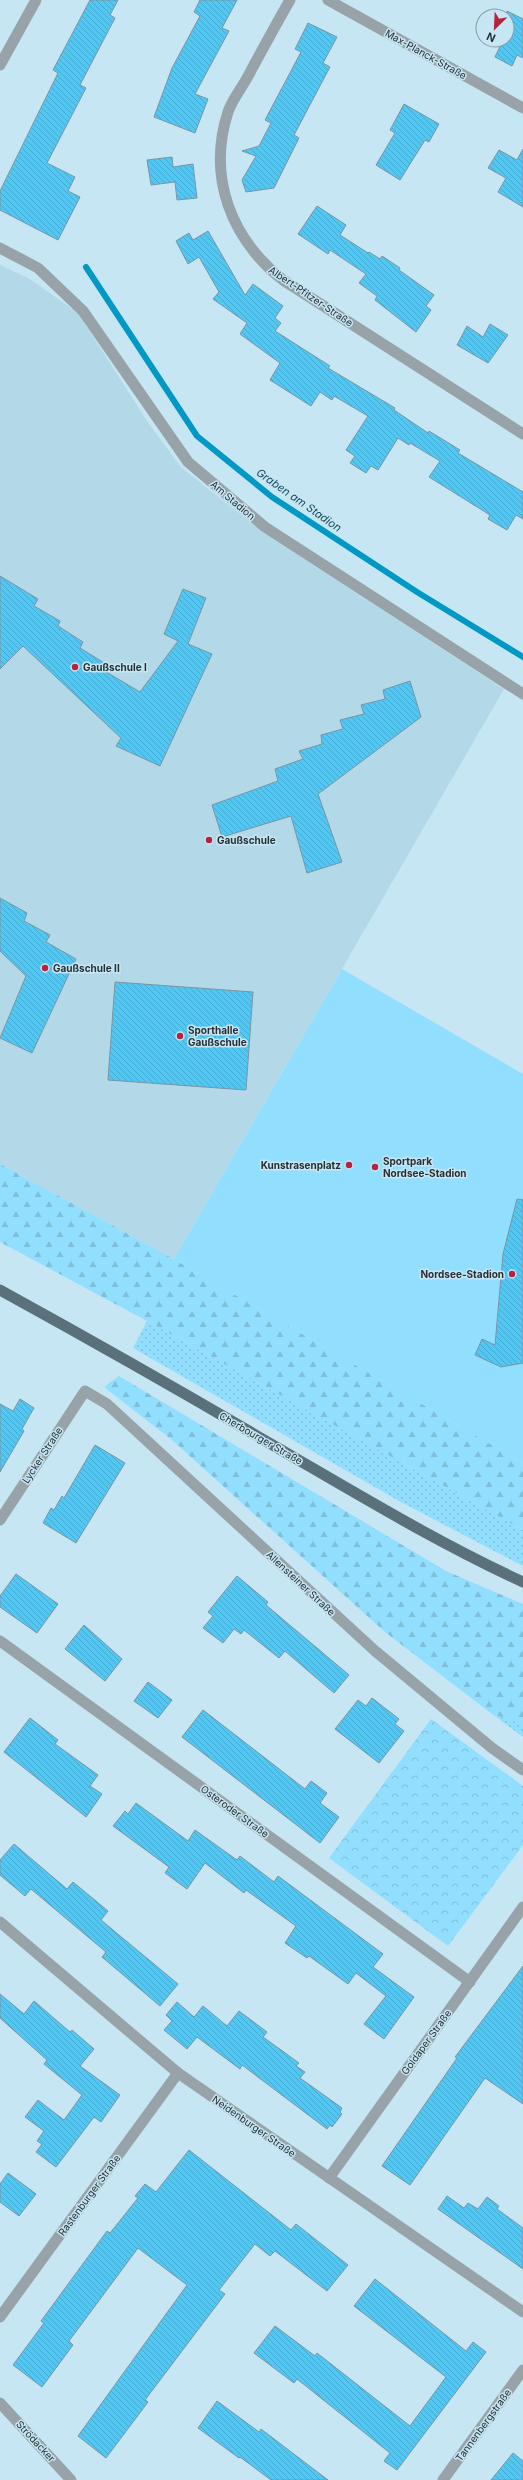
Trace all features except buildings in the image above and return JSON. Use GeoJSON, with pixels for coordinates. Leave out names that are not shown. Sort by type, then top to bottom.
{"type":"FeatureCollection","features":[{"type":"Feature","properties":{"kind":"main road","name":"Cherbourger Straße"},"geometry":{"type":"LineString","coordinates":[[0,1290],[121,1356],[389,1513],[482,1564],[523,1582]]}},
{"type":"Feature","properties":{"kind":"street"},"geometry":{"type":"LineString","coordinates":[[0,65],[36,0]]}},
{"type":"Feature","properties":{"kind":"street","name":"Albert-Pfitzer-Straße"},"geometry":{"type":"LineString","coordinates":[[290,0],[229,111],[222,136],[220,162],[222,186],[229,210],[240,233],[265,266],[283,280],[523,434]]}},
{"type":"Feature","properties":{"kind":"street","name":"Max-Planck-Straße"},"geometry":{"type":"LineString","coordinates":[[328,0],[523,108]]}},
{"type":"Feature","properties":{"kind":"street","name":"Am Stadion"},"geometry":{"type":"LineString","coordinates":[[0,248],[38,268],[83,311],[188,462],[265,527],[523,694]]}},
{"type":"Feature","properties":{"kind":"street","name":"Lycker Straße"},"geometry":{"type":"LineString","coordinates":[[0,1520],[85,1391]]}},
{"type":"Feature","properties":{"kind":"street","name":"Allensteiner Straße"},"geometry":{"type":"LineString","coordinates":[[85,1391],[107,1404],[374,1650],[492,1748],[523,1770]]}},
{"type":"Feature","properties":{"kind":"street","name":"Osteroder Straße"},"geometry":{"type":"LineString","coordinates":[[0,1641],[470,1982]]}},
{"type":"Feature","properties":{"kind":"street","name":"Goldaper Straße"},"geometry":{"type":"LineString","coordinates":[[329,2178],[523,1907]]}},
{"type":"Feature","properties":{"kind":"street","name":"Neidenburger Straße"},"geometry":{"type":"LineString","coordinates":[[0,1922],[178,2073],[523,2312]]}},
{"type":"Feature","properties":{"kind":"street","name":"Rastenburger Straße"},"geometry":{"type":"LineString","coordinates":[[0,2317],[178,2073]]}},
{"type":"Feature","properties":{"kind":"street","name":"Tannenbergstraße"},"geometry":{"type":"LineString","coordinates":[[443,2480],[523,2370]]}},
{"type":"Feature","properties":{"kind":"street","name":"Strödacker"},"geometry":{"type":"LineString","coordinates":[[0,2403],[71,2480]]}},
{"type":"Feature","properties":{"kind":"shaded area","name":"Gaußschule"},"geometry":{"type":"Polygon","coordinates":[[[0,265],[30,279],[78,313],[149,424],[181,467],[261,531],[504,689],[174,1259],[0,1164],[0,265]]]}},
{"type":"Feature","properties":{"kind":"green space","name":"Sportpark Nordsee-Stadion"},"geometry":{"type":"Polygon","coordinates":[[[342,969],[523,1074],[523,1463],[174,1259],[342,969]]]}},
{"type":"Feature","properties":{"kind":"green space"},"geometry":{"type":"Polygon","coordinates":[[[0,1164],[174,1259],[523,1463],[523,1530],[147,1321],[0,1242],[0,1164]]]}},
{"type":"Feature","properties":{"kind":"green space"},"geometry":{"type":"Polygon","coordinates":[[[147,1321],[523,1530],[523,1566],[399,1501],[133,1348],[147,1321]]]}},
{"type":"Feature","properties":{"kind":"green space"},"geometry":{"type":"Polygon","coordinates":[[[119,1376],[446,1571],[523,1604],[523,1724],[492,1714],[385,1632],[172,1440],[104,1387],[119,1376]]]}},
{"type":"Feature","properties":{"kind":"green space"},"geometry":{"type":"Polygon","coordinates":[[[492,1714],[523,1724],[523,1737],[492,1714]]]}},
{"type":"Feature","properties":{"kind":"green space"},"geometry":{"type":"Polygon","coordinates":[[[431,1719],[523,1786],[523,1845],[448,1946],[329,1858],[431,1719]]]}},
{"type":"Feature","properties":{"kind":"waterway","name":"Graben am Stadion"},"geometry":{"type":"LineString","coordinates":[[86,267],[197,436],[272,497],[417,592],[523,657]]}},
{"type":"Feature","properties":{"kind":"place","name":"Gaußschule I"},"geometry":{"type":"Point","coordinates":[75,667]}},
{"type":"Feature","properties":{"kind":"place","name":"Gaußschule"},"geometry":{"type":"Point","coordinates":[209,840]}},
{"type":"Feature","properties":{"kind":"place","name":"Gaußschule II"},"geometry":{"type":"Point","coordinates":[45,968]}},
{"type":"Feature","properties":{"kind":"place","name":"Sporthalle Gaußschule"},"geometry":{"type":"Point","coordinates":[180,1036]}},
{"type":"Feature","properties":{"kind":"place","name":"Kunstrasenplatz"},"geometry":{"type":"Point","coordinates":[349,1165]}},
{"type":"Feature","properties":{"kind":"place","name":"Sportpark Nordsee-Stadion"},"geometry":{"type":"Point","coordinates":[375,1167]}},
{"type":"Feature","properties":{"kind":"place","name":"Nordsee-Stadion"},"geometry":{"type":"Point","coordinates":[512,1274]}}]}
